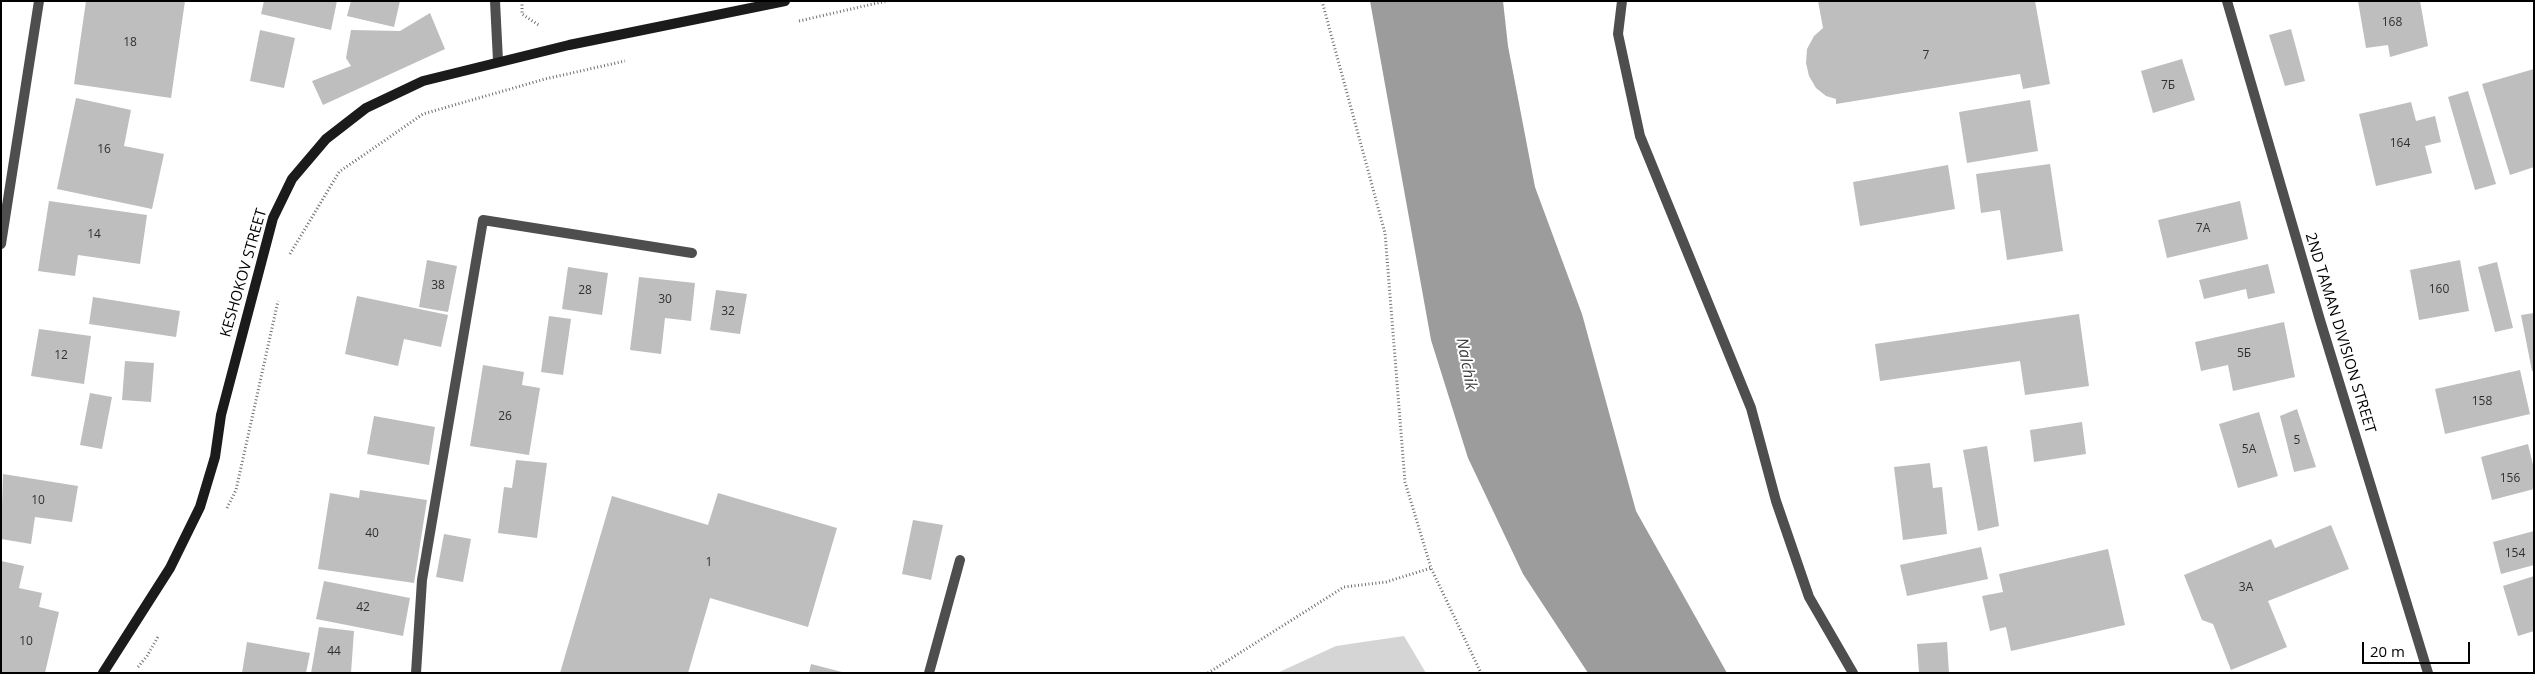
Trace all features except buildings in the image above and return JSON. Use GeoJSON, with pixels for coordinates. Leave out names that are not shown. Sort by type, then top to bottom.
{"type":"FeatureCollection","features":[{"type":"Feature","properties":{"kind":"main road","name":"KESHOKOV STREET"},"geometry":{"type":"LineString","coordinates":[[103,673],[170,568],[200,507],[215,457],[221,415],[273,218],[292,179],[326,139],[366,108],[424,81],[498,61],[785,1]]}},
{"type":"Feature","properties":{"kind":"street"},"geometry":{"type":"LineString","coordinates":[[1,244],[6,183],[39,1]]}},
{"type":"Feature","properties":{"kind":"street"},"geometry":{"type":"LineString","coordinates":[[495,1],[498,61]]}},
{"type":"Feature","properties":{"kind":"street"},"geometry":{"type":"LineString","coordinates":[[1622,1],[1618,34],[1640,136],[1751,408],[1776,501],[1809,597],[1853,673]]}},
{"type":"Feature","properties":{"kind":"street","name":"2ND TAMAN DIVISION STREET"},"geometry":{"type":"LineString","coordinates":[[2227,1],[2320,320],[2428,673]]}},
{"type":"Feature","properties":{"kind":"street"},"geometry":{"type":"LineString","coordinates":[[416,673],[422,580],[483,220],[692,253]]}},
{"type":"Feature","properties":{"kind":"street"},"geometry":{"type":"LineString","coordinates":[[929,673],[960,560]]}},
{"type":"Feature","properties":{"kind":"path"},"geometry":{"type":"LineString","coordinates":[[522,1],[522,14],[539,26]]}},
{"type":"Feature","properties":{"kind":"path"},"geometry":{"type":"LineString","coordinates":[[1322,1],[1385,232],[1405,482],[1431,568],[1482,673]]}},
{"type":"Feature","properties":{"kind":"path"},"geometry":{"type":"LineString","coordinates":[[288,258],[340,172],[423,114],[545,79]]}},
{"type":"Feature","properties":{"kind":"path"},"geometry":{"type":"LineString","coordinates":[[222,516],[236,490],[279,297]]}},
{"type":"Feature","properties":{"kind":"path"},"geometry":{"type":"LineString","coordinates":[[1208,673],[1344,587],[1386,582],[1431,568]]}},
{"type":"Feature","properties":{"kind":"path"},"geometry":{"type":"LineString","coordinates":[[132,673],[147,656],[161,630]]}},
{"type":"Feature","properties":{"kind":"shaded area"},"geometry":{"type":"Polygon","coordinates":[[[1404,636],[1426,673],[1277,673],[1336,646],[1404,636]]]}},
{"type":"Feature","properties":{"kind":"water","name":"Nalchik"},"geometry":{"type":"Polygon","coordinates":[[[1370,1],[1503,1],[1508,46],[1535,187],[1582,314],[1636,511],[1727,673],[1588,673],[1523,574],[1468,458],[1431,340],[1370,1]]]}}]}
